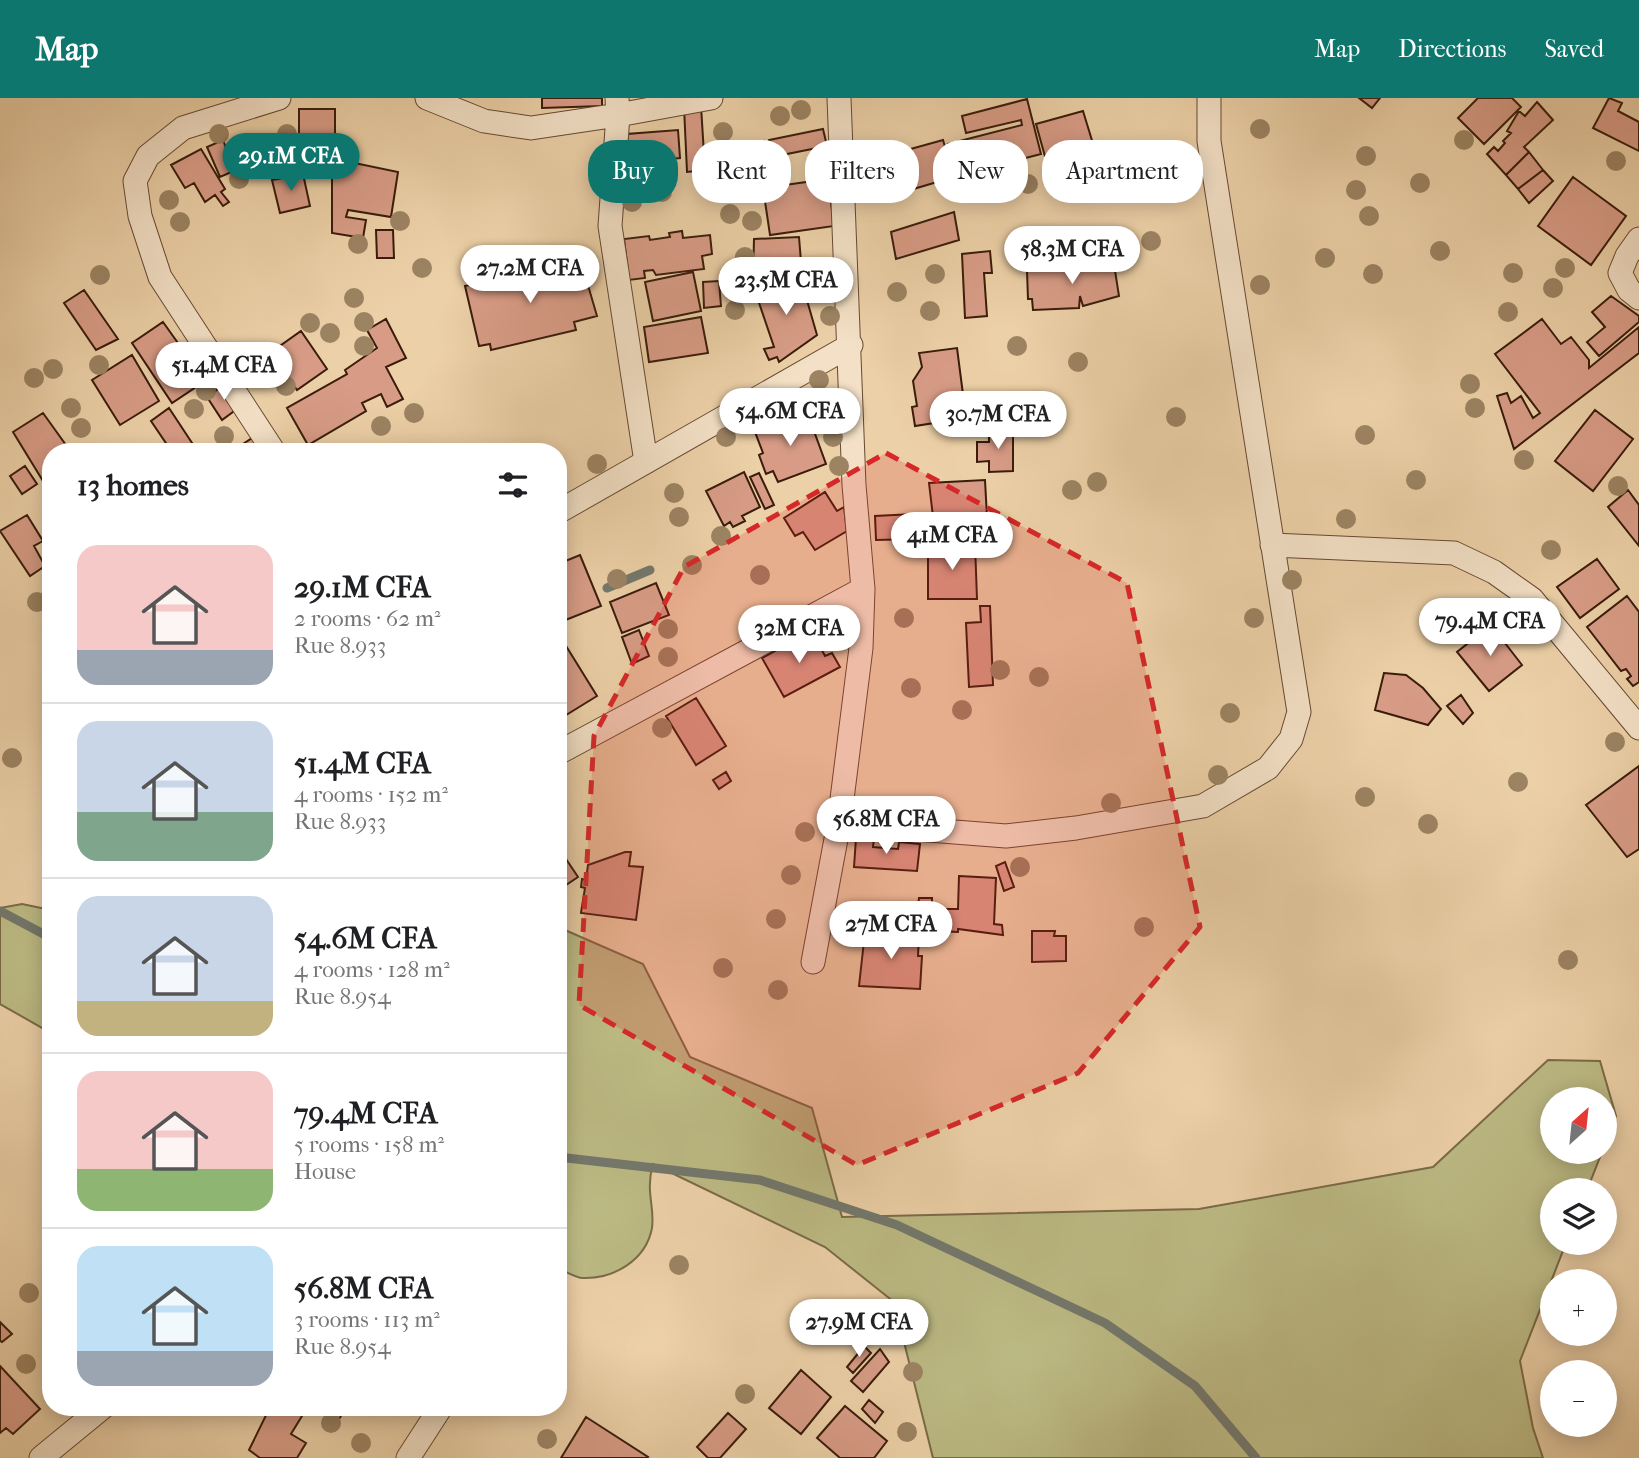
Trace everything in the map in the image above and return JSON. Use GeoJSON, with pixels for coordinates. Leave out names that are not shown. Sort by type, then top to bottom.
{"type":"FeatureCollection","features":[{"type":"Feature","properties":{"kind":"street"},"geometry":{"type":"LineString","coordinates":[[268,443],[160,277],[140,216],[135,181],[148,156],[183,128],[279,98]]}},
{"type":"Feature","properties":{"kind":"street"},"geometry":{"type":"LineString","coordinates":[[426,98],[484,121],[531,128],[618,106],[711,98]]}},
{"type":"Feature","properties":{"kind":"street"},"geometry":{"type":"LineString","coordinates":[[813,962],[839,823],[861,649],[863,589],[854,485],[851,345],[839,98]]}},
{"type":"Feature","properties":{"kind":"street"},"geometry":{"type":"LineString","coordinates":[[839,823],[1006,835],[1076,828],[1203,806],[1268,768],[1292,739],[1299,712],[1209,141],[1209,98]]}},
{"type":"Feature","properties":{"kind":"street"},"geometry":{"type":"LineString","coordinates":[[618,106],[610,226],[646,462]]}},
{"type":"Feature","properties":{"kind":"street"},"geometry":{"type":"LineString","coordinates":[[1639,239],[1627,256],[1620,273],[1629,290],[1639,299]]}},
{"type":"Feature","properties":{"kind":"street"},"geometry":{"type":"LineString","coordinates":[[567,507],[851,345]]}},
{"type":"Feature","properties":{"kind":"street"},"geometry":{"type":"LineString","coordinates":[[1272,545],[1454,553],[1494,572],[1532,599],[1639,728]]}},
{"type":"Feature","properties":{"kind":"street"},"geometry":{"type":"LineString","coordinates":[[567,748],[863,589]]}},
{"type":"Feature","properties":{"kind":"street"},"geometry":{"type":"LineString","coordinates":[[41,1458],[92,1416]]}},
{"type":"Feature","properties":{"kind":"street"},"geometry":{"type":"LineString","coordinates":[[408,1458],[435,1416]]}},
{"type":"Feature","properties":{"kind":"highlighted area"},"geometry":{"type":"Polygon","coordinates":[[[886,453],[1127,583],[1200,927],[1078,1073],[857,1165],[579,1005],[594,736],[684,567],[886,453]]]}},
{"type":"Feature","properties":{"kind":"shaded area"},"geometry":{"type":"Polygon","coordinates":[[[22,904],[42,908],[42,1028],[0,1004],[0,908],[22,904]]]}},
{"type":"Feature","properties":{"kind":"shaded area"},"geometry":{"type":"Polygon","coordinates":[[[567,931],[643,964],[690,1057],[812,1108],[842,1217],[1199,1209],[1433,1167],[1548,1060],[1600,1061],[1608,1087],[1540,1087],[1540,1164],[1597,1164],[1592,1178],[1540,1178],[1540,1255],[1561,1255],[1556,1269],[1540,1269],[1540,1310],[1520,1361],[1533,1428],[1543,1458],[933,1458],[894,1302],[825,1247],[653,1164],[650,1183],[652,1228],[643,1249],[636,1258],[617,1271],[580,1278],[567,1272],[567,931]]]}},
{"type":"Feature","properties":{"kind":"building"},"geometry":{"type":"Polygon","coordinates":[[[542,98],[602,98],[602,106],[542,108],[542,98]]]}},
{"type":"Feature","properties":{"kind":"building"},"geometry":{"type":"Polygon","coordinates":[[[1359,98],[1380,98],[1372,108],[1359,98]]]}},
{"type":"Feature","properties":{"kind":"building"},"geometry":{"type":"Polygon","coordinates":[[[1478,98],[1512,98],[1521,107],[1484,144],[1458,118],[1478,98]]]}},
{"type":"Feature","properties":{"kind":"building"},"geometry":{"type":"Polygon","coordinates":[[[1609,98],[1622,103],[1618,111],[1639,122],[1639,151],[1593,128],[1609,98]]]}},
{"type":"Feature","properties":{"kind":"building"},"geometry":{"type":"Polygon","coordinates":[[[1027,99],[1041,154],[1028,157],[1028,140],[964,140],[1022,125],[1021,120],[966,133],[962,116],[1027,99]]]}},
{"type":"Feature","properties":{"kind":"building"},"geometry":{"type":"Polygon","coordinates":[[[1537,102],[1553,120],[1524,147],[1529,152],[1506,175],[1487,154],[1494,147],[1498,151],[1505,143],[1503,141],[1511,133],[1507,131],[1519,111],[1525,116],[1537,102]]]}},
{"type":"Feature","properties":{"kind":"building"},"geometry":{"type":"Polygon","coordinates":[[[701,106],[703,140],[692,140],[692,171],[687,172],[684,107],[701,106]]]}},
{"type":"Feature","properties":{"kind":"building"},"geometry":{"type":"Polygon","coordinates":[[[299,109],[335,109],[335,159],[398,172],[391,217],[348,210],[346,217],[366,220],[363,238],[332,233],[332,174],[326,174],[324,164],[299,164],[299,109]]]}},
{"type":"Feature","properties":{"kind":"building"},"geometry":{"type":"Polygon","coordinates":[[[1083,111],[1092,140],[1042,140],[1042,146],[1036,124],[1083,111]]]}},
{"type":"Feature","properties":{"kind":"building"},"geometry":{"type":"Polygon","coordinates":[[[823,129],[826,140],[805,140],[805,150],[791,153],[791,140],[769,140],[823,129]]]}},
{"type":"Feature","properties":{"kind":"building"},"geometry":{"type":"Polygon","coordinates":[[[678,130],[680,158],[678,140],[628,140],[627,134],[678,130]]]}},
{"type":"Feature","properties":{"kind":"building"},"geometry":{"type":"Polygon","coordinates":[[[255,136],[264,158],[220,177],[207,147],[223,140],[226,148],[255,136]]]}},
{"type":"Feature","properties":{"kind":"building"},"geometry":{"type":"Polygon","coordinates":[[[933,143],[933,183],[919,187],[919,147],[933,143]]]}},
{"type":"Feature","properties":{"kind":"building"},"geometry":{"type":"Polygon","coordinates":[[[201,149],[225,189],[221,192],[229,202],[223,206],[215,195],[205,202],[194,183],[185,188],[171,165],[201,149]]]}},
{"type":"Feature","properties":{"kind":"building"},"geometry":{"type":"Polygon","coordinates":[[[1529,152],[1543,170],[1518,189],[1506,175],[1529,152]]]}},
{"type":"Feature","properties":{"kind":"building"},"geometry":{"type":"Polygon","coordinates":[[[1543,170],[1553,181],[1529,203],[1518,189],[1543,170]]]}},
{"type":"Feature","properties":{"kind":"building"},"geometry":{"type":"Polygon","coordinates":[[[303,174],[310,206],[280,213],[272,180],[303,174]]]}},
{"type":"Feature","properties":{"kind":"building"},"geometry":{"type":"Polygon","coordinates":[[[1573,177],[1626,216],[1591,265],[1538,226],[1573,177]]]}},
{"type":"Feature","properties":{"kind":"building"},"geometry":{"type":"Polygon","coordinates":[[[805,182],[805,203],[831,203],[834,226],[770,235],[765,203],[791,203],[791,184],[805,182]]]}},
{"type":"Feature","properties":{"kind":"building"},"geometry":{"type":"Polygon","coordinates":[[[954,212],[959,240],[896,259],[891,232],[954,212]]]}},
{"type":"Feature","properties":{"kind":"building"},"geometry":{"type":"Polygon","coordinates":[[[376,230],[393,230],[394,258],[377,258],[376,230]]]}},
{"type":"Feature","properties":{"kind":"building"},"geometry":{"type":"Polygon","coordinates":[[[682,231],[683,238],[710,235],[712,254],[702,256],[704,269],[656,275],[653,270],[644,271],[645,278],[629,280],[624,239],[649,236],[650,240],[670,237],[669,233],[682,231]]]}},
{"type":"Feature","properties":{"kind":"building"},"geometry":{"type":"Polygon","coordinates":[[[799,237],[802,274],[753,278],[754,239],[799,237]]]}},
{"type":"Feature","properties":{"kind":"building"},"geometry":{"type":"Polygon","coordinates":[[[990,251],[992,273],[984,273],[987,316],[965,318],[962,254],[990,251]]]}},
{"type":"Feature","properties":{"kind":"building"},"geometry":{"type":"Polygon","coordinates":[[[580,258],[597,316],[574,322],[576,330],[491,350],[490,344],[479,346],[465,286],[580,258]]]}},
{"type":"Feature","properties":{"kind":"building"},"geometry":{"type":"Polygon","coordinates":[[[1113,258],[1119,296],[1083,306],[1080,296],[1079,308],[1033,310],[1032,299],[1028,299],[1027,271],[1075,270],[1113,258]]]}},
{"type":"Feature","properties":{"kind":"building"},"geometry":{"type":"Polygon","coordinates":[[[693,272],[701,311],[653,321],[645,282],[693,272]]]}},
{"type":"Feature","properties":{"kind":"building"},"geometry":{"type":"Polygon","coordinates":[[[800,276],[817,335],[779,362],[777,357],[769,360],[764,349],[774,347],[755,291],[800,276]]]}},
{"type":"Feature","properties":{"kind":"building"},"geometry":{"type":"Polygon","coordinates":[[[719,281],[721,306],[704,308],[703,282],[719,281]]]}},
{"type":"Feature","properties":{"kind":"building"},"geometry":{"type":"Polygon","coordinates":[[[84,290],[118,339],[96,350],[64,303],[84,290]]]}},
{"type":"Feature","properties":{"kind":"building"},"geometry":{"type":"Polygon","coordinates":[[[1611,296],[1639,316],[1639,322],[1599,356],[1587,342],[1605,327],[1592,312],[1611,296]]]}},
{"type":"Feature","properties":{"kind":"building"},"geometry":{"type":"Polygon","coordinates":[[[701,317],[708,353],[649,362],[644,327],[701,317]]]}},
{"type":"Feature","properties":{"kind":"building"},"geometry":{"type":"Polygon","coordinates":[[[386,319],[406,358],[386,367],[403,399],[387,407],[381,394],[362,403],[366,411],[311,443],[307,443],[287,408],[347,374],[345,370],[377,348],[367,330],[386,319]]]}},
{"type":"Feature","properties":{"kind":"building"},"geometry":{"type":"Polygon","coordinates":[[[1542,319],[1561,344],[1571,337],[1589,360],[1589,368],[1639,327],[1639,353],[1514,449],[1497,396],[1507,393],[1511,403],[1521,396],[1533,418],[1540,413],[1495,354],[1542,319]]]}},
{"type":"Feature","properties":{"kind":"building"},"geometry":{"type":"Polygon","coordinates":[[[163,322],[205,381],[172,403],[132,343],[163,322]]]}},
{"type":"Feature","properties":{"kind":"building"},"geometry":{"type":"Polygon","coordinates":[[[301,331],[327,369],[297,390],[270,353],[301,331]]]}},
{"type":"Feature","properties":{"kind":"building"},"geometry":{"type":"Polygon","coordinates":[[[957,348],[964,402],[958,403],[960,419],[915,426],[912,407],[917,406],[913,381],[922,367],[919,353],[957,348]]]}},
{"type":"Feature","properties":{"kind":"building"},"geometry":{"type":"Polygon","coordinates":[[[132,355],[159,401],[120,425],[92,380],[132,355]]]}},
{"type":"Feature","properties":{"kind":"building"},"geometry":{"type":"Polygon","coordinates":[[[225,384],[241,406],[222,420],[207,397],[225,384]]]}},
{"type":"Feature","properties":{"kind":"building"},"geometry":{"type":"Polygon","coordinates":[[[169,408],[192,443],[166,443],[151,421],[169,408]]]}},
{"type":"Feature","properties":{"kind":"building"},"geometry":{"type":"Polygon","coordinates":[[[1595,410],[1633,439],[1593,491],[1555,461],[1595,410]]]}},
{"type":"Feature","properties":{"kind":"building"},"geometry":{"type":"Polygon","coordinates":[[[807,412],[826,464],[778,482],[773,471],[766,474],[759,455],[763,453],[755,432],[807,412]]]}},
{"type":"Feature","properties":{"kind":"building"},"geometry":{"type":"Polygon","coordinates":[[[43,413],[65,443],[42,443],[42,479],[13,432],[43,413]]]}},
{"type":"Feature","properties":{"kind":"building"},"geometry":{"type":"Polygon","coordinates":[[[989,430],[1013,430],[1013,471],[989,472],[989,461],[977,462],[977,442],[989,442],[989,430]]]}},
{"type":"Feature","properties":{"kind":"building"},"geometry":{"type":"Polygon","coordinates":[[[258,434],[263,443],[244,443],[258,434]]]}},
{"type":"Feature","properties":{"kind":"building"},"geometry":{"type":"Polygon","coordinates":[[[25,466],[37,484],[22,494],[10,476],[25,466]]]}},
{"type":"Feature","properties":{"kind":"building"},"geometry":{"type":"Polygon","coordinates":[[[744,472],[760,507],[742,516],[745,521],[733,527],[730,522],[724,526],[706,491],[744,472]]]}},
{"type":"Feature","properties":{"kind":"building"},"geometry":{"type":"Polygon","coordinates":[[[759,473],[774,505],[765,509],[750,477],[759,473]]]}},
{"type":"Feature","properties":{"kind":"building"},"geometry":{"type":"Polygon","coordinates":[[[985,480],[988,536],[936,542],[929,483],[985,480]]]}},
{"type":"Feature","properties":{"kind":"building"},"geometry":{"type":"Polygon","coordinates":[[[1628,490],[1639,505],[1639,546],[1608,507],[1628,490]]]}},
{"type":"Feature","properties":{"kind":"building"},"geometry":{"type":"Polygon","coordinates":[[[825,492],[837,511],[844,507],[847,531],[815,550],[803,532],[795,536],[784,518],[825,492]]]}},
{"type":"Feature","properties":{"kind":"building"},"geometry":{"type":"Polygon","coordinates":[[[914,514],[915,539],[876,540],[875,516],[914,514]]]}},
{"type":"Feature","properties":{"kind":"building"},"geometry":{"type":"Polygon","coordinates":[[[27,515],[42,539],[34,546],[42,561],[42,568],[30,576],[0,531],[27,515]]]}},
{"type":"Feature","properties":{"kind":"building"},"geometry":{"type":"Polygon","coordinates":[[[975,544],[977,599],[928,599],[928,545],[975,544]]]}},
{"type":"Feature","properties":{"kind":"building"},"geometry":{"type":"Polygon","coordinates":[[[580,555],[601,606],[567,619],[567,560],[580,555]]]}},
{"type":"Feature","properties":{"kind":"building"},"geometry":{"type":"Polygon","coordinates":[[[1597,559],[1619,589],[1580,618],[1557,587],[1597,559]]]}},
{"type":"Feature","properties":{"kind":"building"},"geometry":{"type":"Polygon","coordinates":[[[656,583],[669,615],[622,633],[610,602],[656,583]]]}},
{"type":"Feature","properties":{"kind":"building"},"geometry":{"type":"Polygon","coordinates":[[[1627,596],[1639,612],[1639,682],[1633,686],[1627,679],[1631,676],[1626,669],[1621,671],[1587,627],[1627,596]]]}},
{"type":"Feature","properties":{"kind":"building"},"geometry":{"type":"Polygon","coordinates":[[[980,606],[990,606],[993,685],[969,687],[966,623],[981,622],[980,606]]]}},
{"type":"Feature","properties":{"kind":"building"},"geometry":{"type":"Polygon","coordinates":[[[1491,625],[1522,665],[1489,691],[1457,652],[1491,625]]]}},
{"type":"Feature","properties":{"kind":"building"},"geometry":{"type":"Polygon","coordinates":[[[639,630],[649,656],[632,664],[622,637],[639,630]]]}},
{"type":"Feature","properties":{"kind":"building"},"geometry":{"type":"Polygon","coordinates":[[[814,635],[825,656],[832,653],[840,667],[784,697],[762,658],[800,637],[803,642],[814,635]]]}},
{"type":"Feature","properties":{"kind":"building"},"geometry":{"type":"Polygon","coordinates":[[[567,648],[597,696],[567,714],[567,648]]]}},
{"type":"Feature","properties":{"kind":"building"},"geometry":{"type":"Polygon","coordinates":[[[1384,673],[1406,675],[1423,688],[1441,709],[1428,725],[1375,710],[1384,673]]]}},
{"type":"Feature","properties":{"kind":"building"},"geometry":{"type":"Polygon","coordinates":[[[1461,695],[1473,713],[1463,724],[1447,706],[1461,695]]]}},
{"type":"Feature","properties":{"kind":"building"},"geometry":{"type":"Polygon","coordinates":[[[696,698],[726,746],[696,765],[666,716],[696,698]]]}},
{"type":"Feature","properties":{"kind":"building"},"geometry":{"type":"Polygon","coordinates":[[[1639,766],[1639,849],[1627,857],[1586,805],[1639,766]]]}},
{"type":"Feature","properties":{"kind":"building"},"geometry":{"type":"Polygon","coordinates":[[[726,772],[731,781],[719,789],[713,780],[726,772]]]}},
{"type":"Feature","properties":{"kind":"building"},"geometry":{"type":"Polygon","coordinates":[[[856,838],[874,839],[873,847],[898,849],[899,842],[920,844],[917,871],[854,867],[856,838]]]}},
{"type":"Feature","properties":{"kind":"building"},"geometry":{"type":"Polygon","coordinates":[[[631,852],[629,866],[643,867],[636,920],[581,913],[585,888],[581,887],[582,879],[586,880],[588,865],[631,852]]]}},
{"type":"Feature","properties":{"kind":"building"},"geometry":{"type":"Polygon","coordinates":[[[567,860],[578,877],[567,884],[567,860]]]}},
{"type":"Feature","properties":{"kind":"building"},"geometry":{"type":"Polygon","coordinates":[[[1005,862],[1014,887],[1004,891],[996,866],[1005,862]]]}},
{"type":"Feature","properties":{"kind":"building"},"geometry":{"type":"Polygon","coordinates":[[[959,876],[996,878],[994,924],[1002,925],[1003,935],[958,929],[958,932],[915,930],[919,898],[932,898],[932,909],[958,909],[959,876]]]}},
{"type":"Feature","properties":{"kind":"building"},"geometry":{"type":"Polygon","coordinates":[[[1032,931],[1055,931],[1054,936],[1066,936],[1066,961],[1032,962],[1032,931]]]}},
{"type":"Feature","properties":{"kind":"building"},"geometry":{"type":"Polygon","coordinates":[[[865,932],[919,935],[918,956],[922,956],[920,989],[859,986],[865,932]]]}},
{"type":"Feature","properties":{"kind":"building"},"geometry":{"type":"Polygon","coordinates":[[[0,1322],[12,1334],[2,1342],[0,1341],[0,1322]]]}},
{"type":"Feature","properties":{"kind":"building"},"geometry":{"type":"Polygon","coordinates":[[[864,1346],[871,1353],[853,1373],[847,1367],[864,1346]]]}},
{"type":"Feature","properties":{"kind":"building"},"geometry":{"type":"Polygon","coordinates":[[[880,1349],[889,1362],[863,1392],[851,1381],[880,1349]]]}},
{"type":"Feature","properties":{"kind":"building"},"geometry":{"type":"Polygon","coordinates":[[[0,1366],[40,1409],[13,1434],[6,1428],[0,1433],[0,1366]]]}},
{"type":"Feature","properties":{"kind":"building"},"geometry":{"type":"Polygon","coordinates":[[[801,1370],[831,1397],[801,1434],[769,1408],[801,1370]]]}},
{"type":"Feature","properties":{"kind":"building"},"geometry":{"type":"Polygon","coordinates":[[[869,1400],[883,1412],[875,1423],[862,1409],[869,1400]]]}},
{"type":"Feature","properties":{"kind":"building"},"geometry":{"type":"Polygon","coordinates":[[[845,1406],[887,1441],[874,1458],[840,1458],[817,1438],[845,1406]]]}},
{"type":"Feature","properties":{"kind":"building"},"geometry":{"type":"Polygon","coordinates":[[[728,1413],[746,1429],[720,1458],[708,1458],[697,1447],[728,1413]]]}},
{"type":"Feature","properties":{"kind":"building"},"geometry":{"type":"Polygon","coordinates":[[[266,1416],[302,1416],[291,1434],[306,1443],[297,1458],[260,1458],[249,1450],[266,1416]]]}},
{"type":"Feature","properties":{"kind":"building"},"geometry":{"type":"Polygon","coordinates":[[[328,1416],[341,1416],[338,1421],[328,1416]]]}},
{"type":"Feature","properties":{"kind":"building"},"geometry":{"type":"Polygon","coordinates":[[[586,1417],[648,1457],[561,1458],[586,1417]]]}},
{"type":"Feature","properties":{"kind":"waterway"},"geometry":{"type":"LineString","coordinates":[[607,588],[650,570]]}},
{"type":"Feature","properties":{"kind":"waterway"},"geometry":{"type":"LineString","coordinates":[[0,911],[42,933]]}},
{"type":"Feature","properties":{"kind":"waterway"},"geometry":{"type":"LineString","coordinates":[[567,1158],[760,1180],[897,1225],[1105,1323],[1195,1386],[1256,1458]]}}]}
